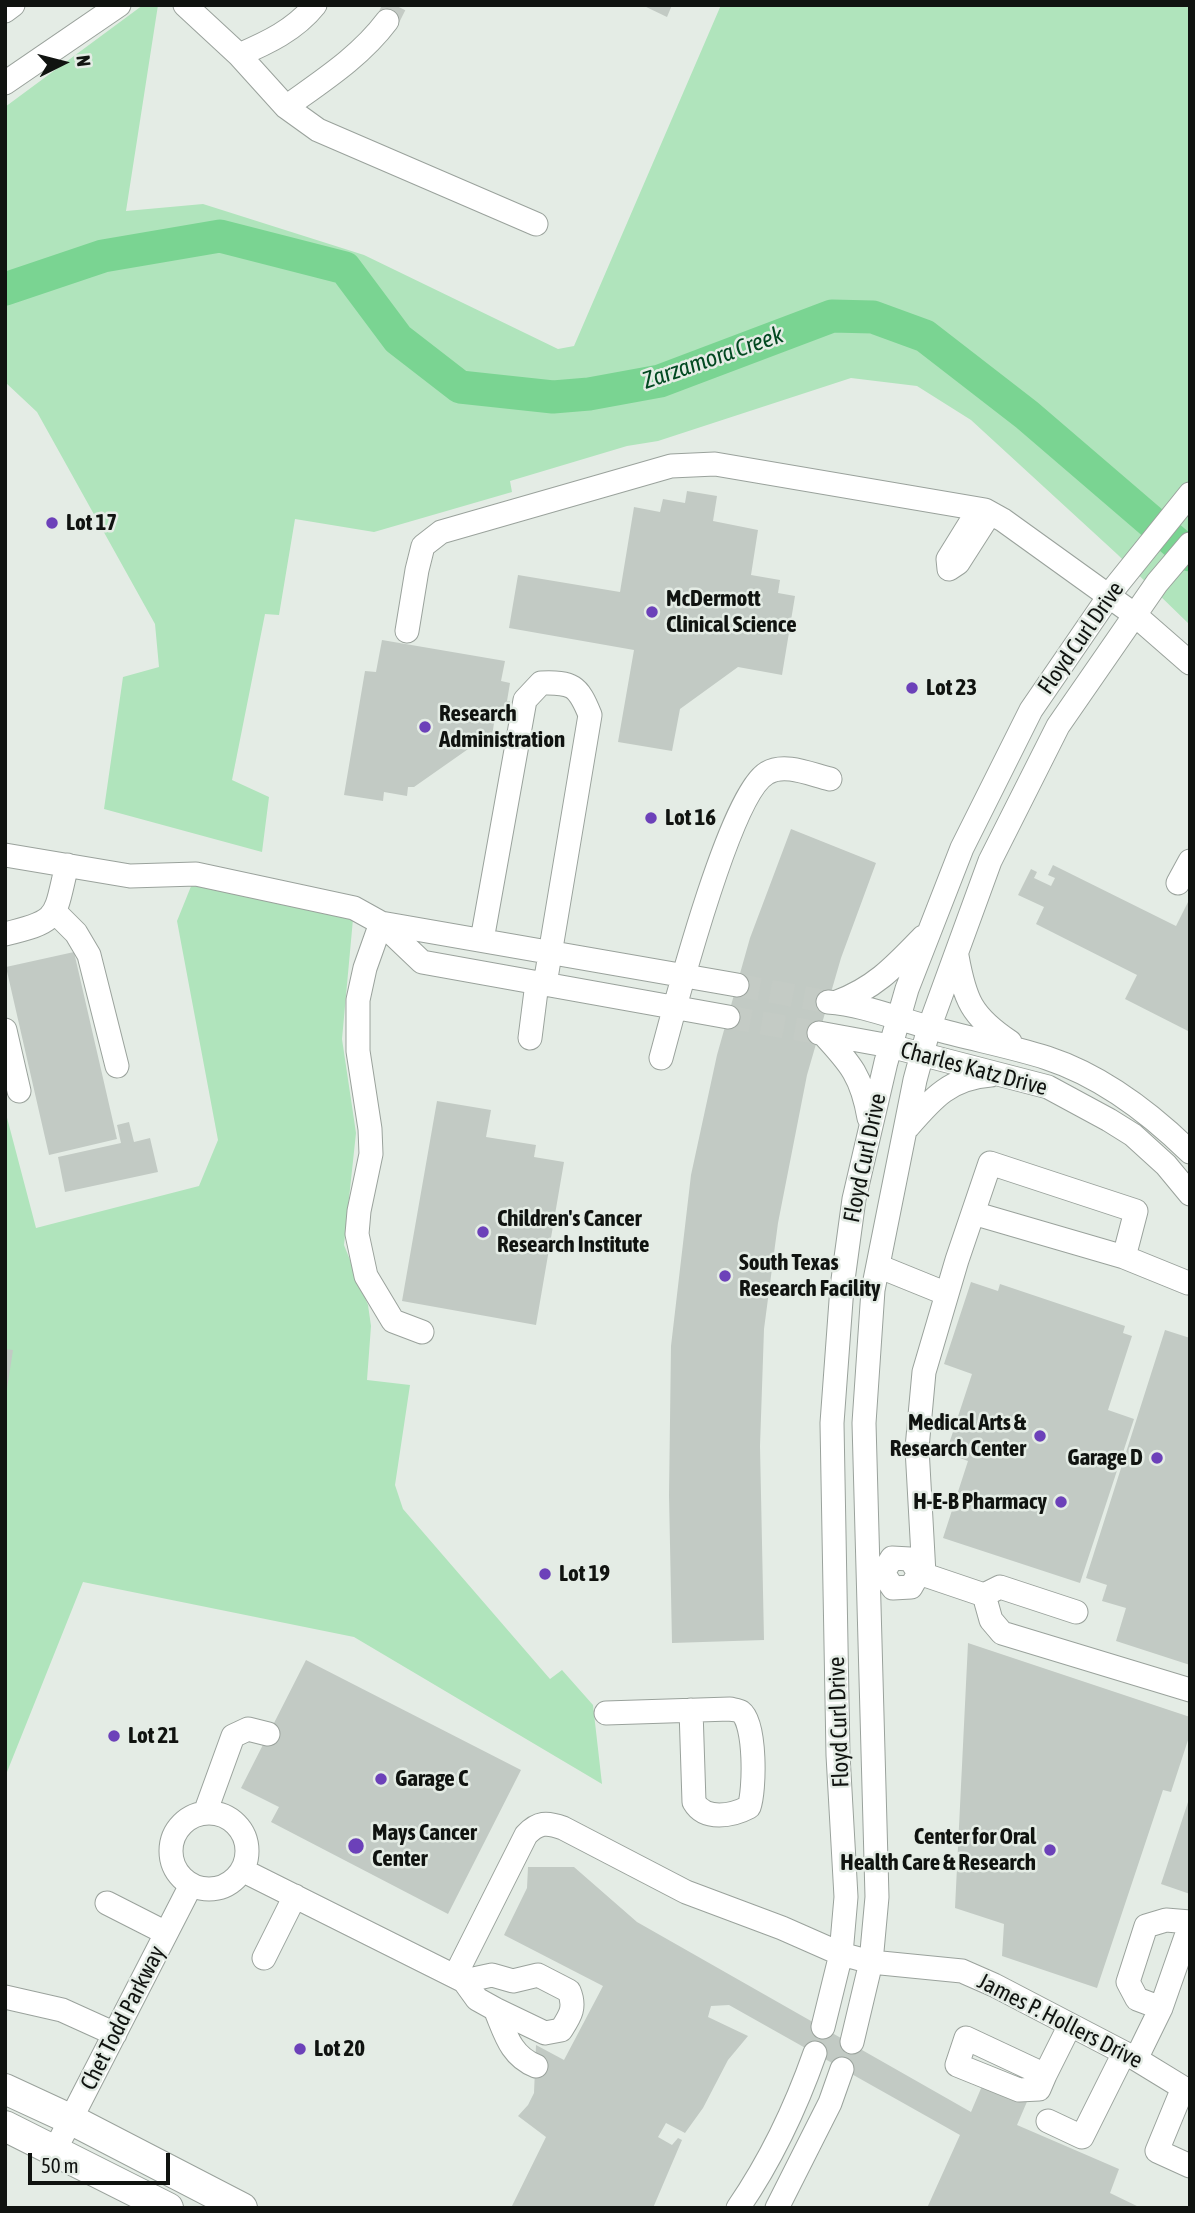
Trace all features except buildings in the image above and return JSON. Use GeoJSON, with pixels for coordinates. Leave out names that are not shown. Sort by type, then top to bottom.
{"type":"FeatureCollection","features":[{"type":"Feature","properties":{"kind":"main road"},"geometry":{"type":"LineString","coordinates":[[5,2089],[72,2120],[242,2208]]}},
{"type":"Feature","properties":{"kind":"main road"},"geometry":{"type":"LineString","coordinates":[[5,2126],[168,2208]]}},
{"type":"Feature","properties":{"kind":"street"},"geometry":{"type":"LineString","coordinates":[[5,11],[13,5]]}},
{"type":"Feature","properties":{"kind":"street"},"geometry":{"type":"LineString","coordinates":[[5,83],[119,5]]}},
{"type":"Feature","properties":{"kind":"street"},"geometry":{"type":"LineString","coordinates":[[186,5],[239,55],[286,107],[318,130],[536,224]]}},
{"type":"Feature","properties":{"kind":"street"},"geometry":{"type":"LineString","coordinates":[[239,55],[274,39],[294,25],[314,5]]}},
{"type":"Feature","properties":{"kind":"street"},"geometry":{"type":"LineString","coordinates":[[286,107],[349,60],[387,21]]}},
{"type":"Feature","properties":{"kind":"street"},"geometry":{"type":"LineString","coordinates":[[407,631],[416,570],[423,546],[441,532],[671,466],[715,464],[984,511],[1003,520],[1135,615],[1190,663]]}},
{"type":"Feature","properties":{"kind":"street","name":"Floyd Curl Drive"},"geometry":{"type":"LineString","coordinates":[[823,2027],[841,1954],[846,1897],[838,1755],[832,1423],[842,1287],[855,1199],[890,1046],[898,1017],[962,848],[1031,710],[1108,597],[1186,498]]}},
{"type":"Feature","properties":{"kind":"street","name":"Floyd Curl Drive"},"geometry":{"type":"LineString","coordinates":[[852,2042],[871,1962],[877,1897],[876,1573],[864,1423],[873,1290],[915,1080],[929,1028],[990,861],[1058,726],[1157,583],[1190,544]]}},
{"type":"Feature","properties":{"kind":"street"},"geometry":{"type":"LineString","coordinates":[[482,940],[525,701],[541,683],[564,683],[582,694],[590,715],[551,952],[541,983],[530,1038]]}},
{"type":"Feature","properties":{"kind":"street"},"geometry":{"type":"LineString","coordinates":[[661,1058],[716,872],[750,791],[767,773],[789,768],[830,779]]}},
{"type":"Feature","properties":{"kind":"street"},"geometry":{"type":"LineString","coordinates":[[5,855],[130,876],[196,874],[354,908],[381,923],[422,962],[728,1017]]}},
{"type":"Feature","properties":{"kind":"street"},"geometry":{"type":"LineString","coordinates":[[1178,883],[1190,861]]}},
{"type":"Feature","properties":{"kind":"street"},"geometry":{"type":"LineString","coordinates":[[5,934],[30,928],[55,913],[67,865]]}},
{"type":"Feature","properties":{"kind":"street"},"geometry":{"type":"LineString","coordinates":[[55,913],[76,933],[89,955],[117,1066]]}},
{"type":"Feature","properties":{"kind":"street"},"geometry":{"type":"LineString","coordinates":[[381,923],[737,985]]}},
{"type":"Feature","properties":{"kind":"street"},"geometry":{"type":"LineString","coordinates":[[381,923],[365,968],[358,1000],[358,1051],[370,1129],[371,1154],[357,1234],[366,1276],[393,1321],[422,1332]]}},
{"type":"Feature","properties":{"kind":"street","name":"Charles Katz Drive"},"geometry":{"type":"LineString","coordinates":[[930,930],[874,985],[859,994],[833,1002],[873,1009],[929,1028],[1027,1053],[1080,1072],[1126,1097],[1190,1152]]}},
{"type":"Feature","properties":{"kind":"street"},"geometry":{"type":"LineString","coordinates":[[956,956],[970,1006],[987,1027],[1027,1053]]}},
{"type":"Feature","properties":{"kind":"street"},"geometry":{"type":"LineString","coordinates":[[5,1030],[19,1091]]}},
{"type":"Feature","properties":{"kind":"street","name":"Charles Katz Drive"},"geometry":{"type":"LineString","coordinates":[[871,1128],[858,1075],[821,1034],[890,1046],[1048,1087],[1109,1120],[1145,1146],[1166,1165],[1190,1194]]}},
{"type":"Feature","properties":{"kind":"street"},"geometry":{"type":"LineString","coordinates":[[906,1130],[938,1094],[952,1084],[974,1076],[998,1074]]}},
{"type":"Feature","properties":{"kind":"street"},"geometry":{"type":"LineString","coordinates":[[922,1574],[918,1437],[924,1372],[990,1163],[1136,1211],[1124,1257]]}},
{"type":"Feature","properties":{"kind":"street"},"geometry":{"type":"LineString","coordinates":[[973,1213],[1124,1257],[1188,1283]]}},
{"type":"Feature","properties":{"kind":"street"},"geometry":{"type":"LineString","coordinates":[[878,1266],[947,1294]]}},
{"type":"Feature","properties":{"kind":"street"},"geometry":{"type":"LineString","coordinates":[[835,1573],[876,1573],[892,1558],[910,1559],[922,1574],[984,1595],[1000,1587],[1076,1612]]}},
{"type":"Feature","properties":{"kind":"street"},"geometry":{"type":"LineString","coordinates":[[984,1595],[991,1620],[1002,1633],[1190,1690]]}},
{"type":"Feature","properties":{"kind":"street"},"geometry":{"type":"LineString","coordinates":[[606,1713],[691,1710],[730,1709],[741,1712],[751,1732],[753,1796],[749,1807],[740,1812],[710,1815],[698,1810],[694,1802],[691,1710]]}},
{"type":"Feature","properties":{"kind":"street"},"geometry":{"type":"LineString","coordinates":[[205,1813],[233,1737],[248,1729],[268,1734]]}},
{"type":"Feature","properties":{"kind":"street"},"geometry":{"type":"LineString","coordinates":[[205,1813],[229,1818],[239,1827],[245,1838],[248,1851],[242,1870],[229,1884],[216,1889],[191,1885],[181,1878],[171,1856],[176,1833],[184,1823],[205,1813]]}},
{"type":"Feature","properties":{"kind":"street","name":"James P. Hollers Drive"},"geometry":{"type":"LineString","coordinates":[[459,1978],[526,1835],[536,1825],[549,1823],[564,1828],[686,1892],[782,1928],[841,1954],[871,1962],[962,1971],[994,1984],[1130,2056],[1186,2090]]}},
{"type":"Feature","properties":{"kind":"street"},"geometry":{"type":"LineString","coordinates":[[242,1870],[459,1978],[477,1999],[545,2033],[561,2030],[574,2002],[569,1991],[538,1975],[513,1981],[492,1975],[459,1978]]}},
{"type":"Feature","properties":{"kind":"street","name":"Chet Todd Parkway"},"geometry":{"type":"LineString","coordinates":[[55,2150],[191,1885]]}},
{"type":"Feature","properties":{"kind":"street"},"geometry":{"type":"LineString","coordinates":[[264,1958],[295,1896]]}},
{"type":"Feature","properties":{"kind":"street"},"geometry":{"type":"LineString","coordinates":[[107,1903],[166,1933]]}},
{"type":"Feature","properties":{"kind":"street"},"geometry":{"type":"LineString","coordinates":[[1048,2121],[1082,2137],[1161,2008],[1190,1923],[1166,1920],[1146,1926],[1128,1982],[1137,1999],[1161,2008]]}},
{"type":"Feature","properties":{"kind":"street"},"geometry":{"type":"LineString","coordinates":[[5,1997],[62,2010],[115,2034]]}},
{"type":"Feature","properties":{"kind":"street"},"geometry":{"type":"LineString","coordinates":[[495,2009],[514,2050],[522,2060],[536,2066]]}},
{"type":"Feature","properties":{"kind":"street"},"geometry":{"type":"LineString","coordinates":[[957,2065],[966,2038],[1045,2075],[1070,2025]]}},
{"type":"Feature","properties":{"kind":"street"},"geometry":{"type":"LineString","coordinates":[[738,2208],[756,2183],[779,2137],[801,2091],[815,2053]]}},
{"type":"Feature","properties":{"kind":"street"},"geometry":{"type":"LineString","coordinates":[[777,2208],[830,2103],[842,2069]]}},
{"type":"Feature","properties":{"kind":"street"},"geometry":{"type":"LineString","coordinates":[[1186,2090],[1157,2151],[1190,2166]]}},
{"type":"Feature","properties":{"kind":"green space"},"geometry":{"type":"Polygon","coordinates":[[[143,5],[158,5],[126,211],[203,204],[364,255],[558,349],[574,346],[721,5],[1190,5],[1190,625],[971,420],[917,386],[851,378],[658,441],[627,446],[510,481],[512,492],[374,532],[295,519],[279,615],[265,614],[232,780],[269,797],[262,852],[104,809],[123,677],[159,667],[155,624],[37,412],[5,382],[5,107],[143,5]]]}},
{"type":"Feature","properties":{"kind":"green space"},"geometry":{"type":"Polygon","coordinates":[[[196,874],[354,908],[342,1039],[356,1133],[344,1245],[368,1305],[371,1326],[367,1380],[410,1385],[395,1485],[403,1509],[550,1679],[562,1670],[593,1705],[602,1784],[354,1637],[83,1582],[5,1777],[5,1110],[36,1228],[199,1186],[218,1140],[177,921],[196,874]]]}},
{"type":"Feature","properties":{"kind":"waterway","name":"Zarzamora Creek"},"geometry":{"type":"LineString","coordinates":[[5,289],[103,256],[220,236],[345,268],[398,339],[460,387],[553,397],[589,394],[660,381],[832,316],[873,317],[925,336],[1027,415],[1190,555]]}},
{"type":"Feature","properties":{"kind":"tunnel"},"geometry":{"type":"LineString","coordinates":[[387,21],[395,5]]}},
{"type":"Feature","properties":{"kind":"tunnel"},"geometry":{"type":"LineString","coordinates":[[737,985],[828,1002]]}},
{"type":"Feature","properties":{"kind":"tunnel"},"geometry":{"type":"LineString","coordinates":[[728,1017],[819,1033]]}},
{"type":"Feature","properties":{"kind":"place","name":"Lot 17"},"geometry":{"type":"Point","coordinates":[52,523]}},
{"type":"Feature","properties":{"kind":"place","name":"McDermott Clinical Science"},"geometry":{"type":"Point","coordinates":[652,612]}},
{"type":"Feature","properties":{"kind":"place","name":"Lot 23"},"geometry":{"type":"Point","coordinates":[912,688]}},
{"type":"Feature","properties":{"kind":"place","name":"Research Administration"},"geometry":{"type":"Point","coordinates":[425,727]}},
{"type":"Feature","properties":{"kind":"place","name":"Lot 16"},"geometry":{"type":"Point","coordinates":[651,818]}},
{"type":"Feature","properties":{"kind":"place","name":"Children's Cancer Research Institute"},"geometry":{"type":"Point","coordinates":[483,1232]}},
{"type":"Feature","properties":{"kind":"place","name":"South Texas Research Facility"},"geometry":{"type":"Point","coordinates":[725,1276]}},
{"type":"Feature","properties":{"kind":"place","name":"Medical Arts & Research Center"},"geometry":{"type":"Point","coordinates":[1040,1436]}},
{"type":"Feature","properties":{"kind":"place","name":"Garage D"},"geometry":{"type":"Point","coordinates":[1157,1458]}},
{"type":"Feature","properties":{"kind":"place","name":"H-E-B Pharmacy"},"geometry":{"type":"Point","coordinates":[1061,1502]}},
{"type":"Feature","properties":{"kind":"place","name":"Lot 19"},"geometry":{"type":"Point","coordinates":[545,1574]}},
{"type":"Feature","properties":{"kind":"place","name":"Lot 21"},"geometry":{"type":"Point","coordinates":[114,1736]}},
{"type":"Feature","properties":{"kind":"place","name":"Garage C"},"geometry":{"type":"Point","coordinates":[381,1779]}},
{"type":"Feature","properties":{"kind":"place","name":"Mays Cancer Center"},"geometry":{"type":"Point","coordinates":[356,1846]}},
{"type":"Feature","properties":{"kind":"place","name":"Center for Oral Health Care & Research"},"geometry":{"type":"Point","coordinates":[1050,1850]}},
{"type":"Feature","properties":{"kind":"place","name":"Lot 20"},"geometry":{"type":"Point","coordinates":[300,2049]}}]}
